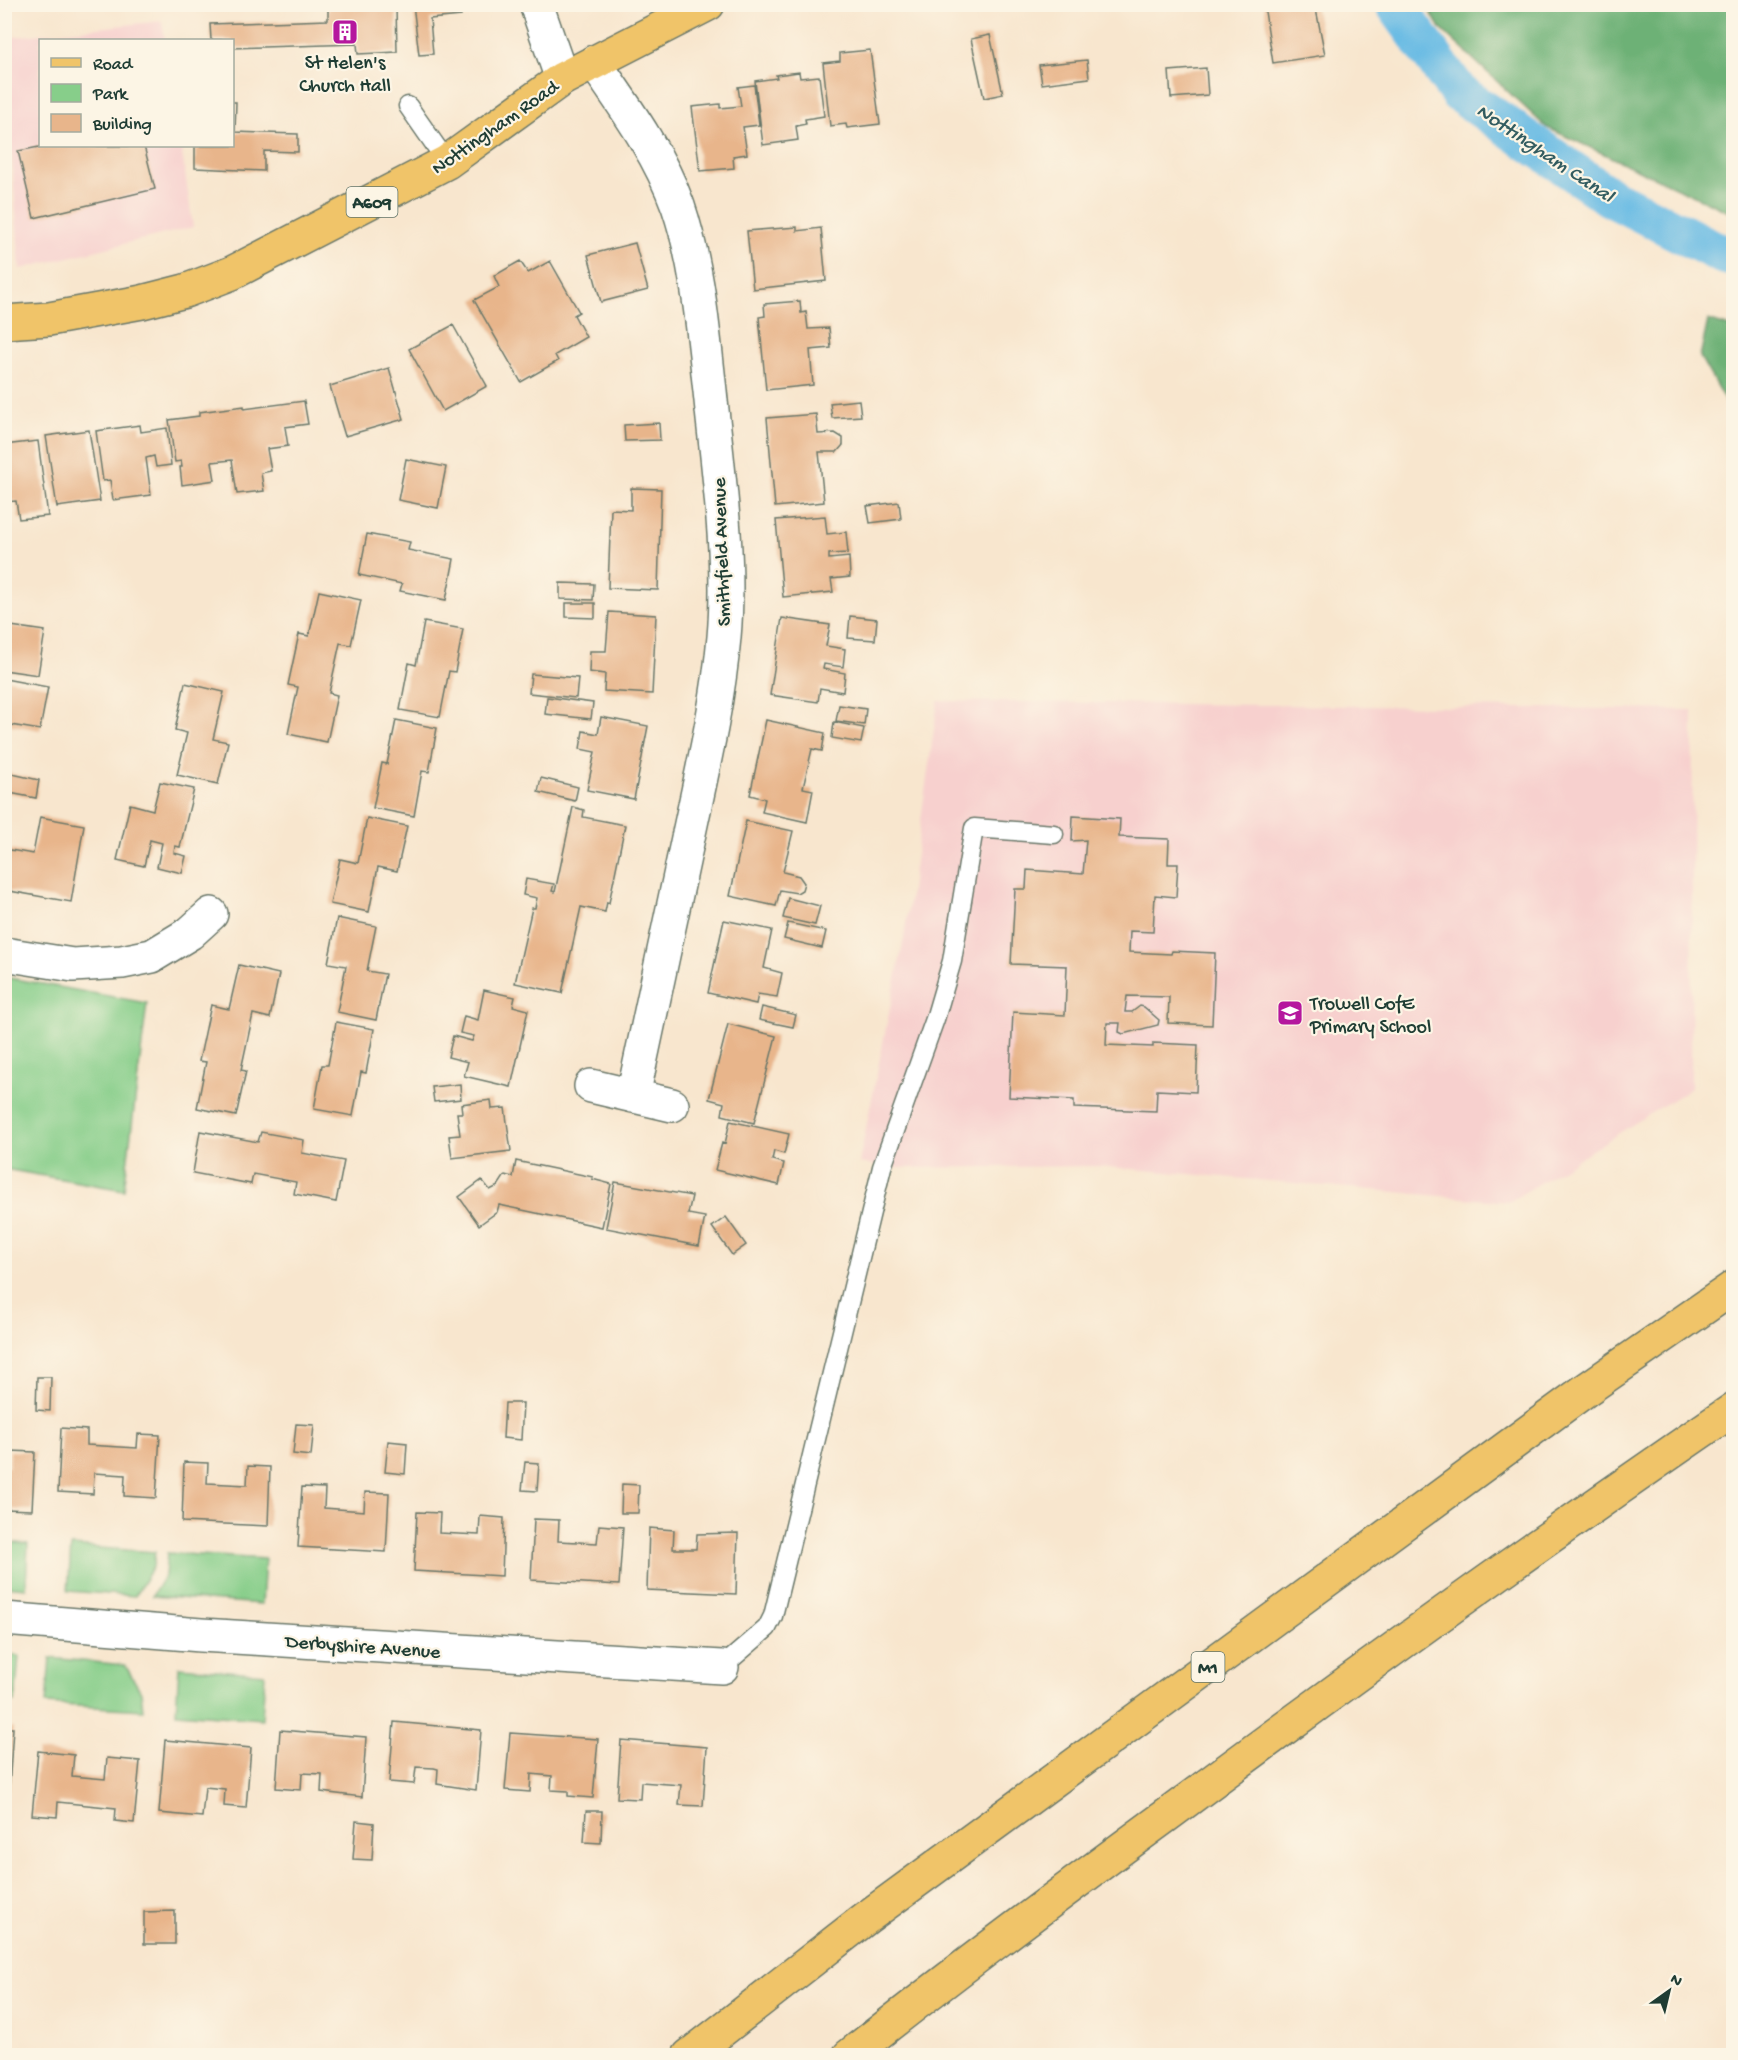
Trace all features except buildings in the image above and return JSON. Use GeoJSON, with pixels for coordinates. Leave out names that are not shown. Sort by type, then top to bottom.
{"type":"FeatureCollection","features":[{"type":"Feature","properties":{"kind":"main road","name":"Nottingham Road"},"geometry":{"type":"LineString","coordinates":[[4,322],[49,319],[94,312],[185,291],[232,273],[447,162],[562,79],[708,4]]}},
{"type":"Feature","properties":{"kind":"main road","name":"M1"},"geometry":{"type":"LineString","coordinates":[[689,2055],[866,1917],[1587,1389],[1734,1287]]}},
{"type":"Feature","properties":{"kind":"main road"},"geometry":{"type":"LineString","coordinates":[[849,2055],[949,1977],[1309,1709],[1637,1475],[1734,1409]]}},
{"type":"Feature","properties":{"kind":"street"},"geometry":{"type":"LineString","coordinates":[[536,4],[562,79]]}},
{"type":"Feature","properties":{"kind":"street","name":"Smithfield Avenue"},"geometry":{"type":"LineString","coordinates":[[594,62],[651,150],[680,214],[700,304],[724,543],[726,592],[724,638],[710,734],[633,1096]]}},
{"type":"Feature","properties":{"kind":"street"},"geometry":{"type":"LineString","coordinates":[[4,954],[73,965],[122,962],[152,956],[190,933],[211,914]]}},
{"type":"Feature","properties":{"kind":"street"},"geometry":{"type":"LineString","coordinates":[[591,1086],[672,1105]]}},
{"type":"Feature","properties":{"kind":"street","name":"Derbyshire Avenue"},"geometry":{"type":"LineString","coordinates":[[4,1619],[201,1635],[722,1668]]}},
{"type":"Feature","properties":{"kind":"lane"},"geometry":{"type":"LineString","coordinates":[[408,106],[447,162]]}},
{"type":"Feature","properties":{"kind":"lane"},"geometry":{"type":"LineString","coordinates":[[722,1668],[767,1628],[773,1616],[882,1167],[935,1019],[952,961],[974,828],[1054,834]]}},
{"type":"Feature","properties":{"kind":"shaded area"},"geometry":{"type":"Polygon","coordinates":[[[162,21],[165,39],[39,39],[39,147],[181,147],[193,227],[20,269],[4,38],[162,21]]]}},
{"type":"Feature","properties":{"kind":"shaded area","name":"Trowell CofE Primary School"},"geometry":{"type":"Polygon","coordinates":[[[938,701],[1693,710],[1691,1088],[1509,1202],[1098,1166],[894,1168],[859,1163],[904,938],[938,701]]]}},
{"type":"Feature","properties":{"kind":"green space"},"geometry":{"type":"Polygon","coordinates":[[[1426,5],[1733,5],[1733,214],[1546,127],[1440,28],[1426,5]]]}},
{"type":"Feature","properties":{"kind":"green space"},"geometry":{"type":"Polygon","coordinates":[[[1708,320],[1733,328],[1733,415],[1700,357],[1708,320]]]}},
{"type":"Feature","properties":{"kind":"green space"},"geometry":{"type":"Polygon","coordinates":[[[4,977],[147,1003],[124,1190],[5,1169],[4,977]]]}},
{"type":"Feature","properties":{"kind":"green space"},"geometry":{"type":"Polygon","coordinates":[[[4,1542],[28,1544],[26,1588],[5,1586],[4,1542]]]}},
{"type":"Feature","properties":{"kind":"green space"},"geometry":{"type":"Polygon","coordinates":[[[71,1546],[155,1552],[153,1567],[135,1596],[68,1591],[71,1546]]]}},
{"type":"Feature","properties":{"kind":"green space"},"geometry":{"type":"Polygon","coordinates":[[[167,1553],[265,1559],[262,1604],[152,1596],[165,1575],[167,1553]]]}},
{"type":"Feature","properties":{"kind":"green space"},"geometry":{"type":"Polygon","coordinates":[[[5,1655],[19,1656],[15,1702],[5,1701],[5,1655]]]}},
{"type":"Feature","properties":{"kind":"green space"},"geometry":{"type":"Polygon","coordinates":[[[50,1658],[125,1665],[141,1692],[143,1710],[46,1704],[50,1658]]]}},
{"type":"Feature","properties":{"kind":"green space"},"geometry":{"type":"Polygon","coordinates":[[[179,1667],[265,1674],[262,1719],[176,1713],[179,1667]]]}},
{"type":"Feature","properties":{"kind":"waterway","name":"Nottingham Canal"},"geometry":{"type":"LineString","coordinates":[[1395,4],[1459,93],[1610,197],[1722,254],[1734,257]]}},
{"type":"Feature","properties":{"kind":"place","name":"St Helen's Church Hall"},"geometry":{"type":"Point","coordinates":[345,32]}},
{"type":"Feature","properties":{"kind":"place","name":"Trowell CofE Primary School"},"geometry":{"type":"Point","coordinates":[1290,1013]}}]}
